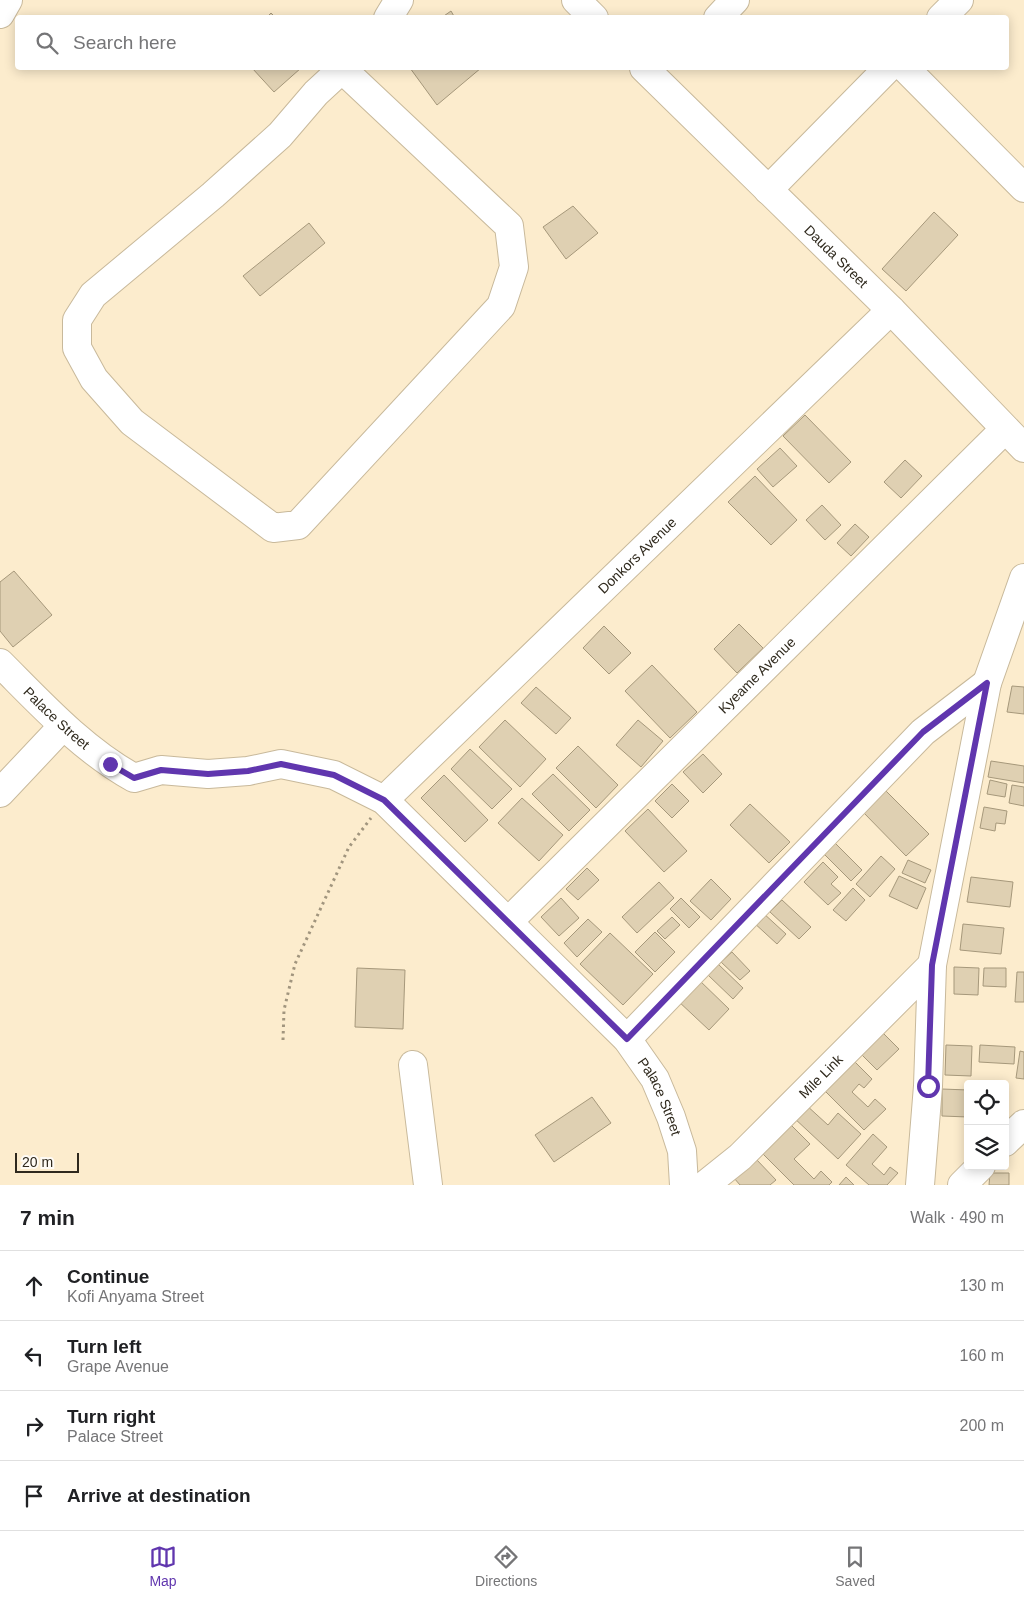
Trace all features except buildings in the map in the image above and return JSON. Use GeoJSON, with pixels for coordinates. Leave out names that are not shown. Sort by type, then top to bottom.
{"type":"FeatureCollection","features":[{"type":"Feature","properties":{"kind":"street"},"geometry":{"type":"LineString","coordinates":[[0,14],[8,0]]}},
{"type":"Feature","properties":{"kind":"street"},"geometry":{"type":"LineString","coordinates":[[390,15],[399,0]]}},
{"type":"Feature","properties":{"kind":"street"},"geometry":{"type":"LineString","coordinates":[[576,0],[591,15]]}},
{"type":"Feature","properties":{"kind":"street"},"geometry":{"type":"LineString","coordinates":[[721,15],[735,0]]}},
{"type":"Feature","properties":{"kind":"street"},"geometry":{"type":"LineString","coordinates":[[944,15],[959,0]]}},
{"type":"Feature","properties":{"kind":"street"},"geometry":{"type":"LineString","coordinates":[[341,70],[316,93],[273,141],[213,195],[92,295],[76,320],[76,348],[94,379],[132,422],[273,528],[298,525],[502,306],[514,267],[509,226],[345,70]]}},
{"type":"Feature","properties":{"kind":"street"},"geometry":{"type":"LineString","coordinates":[[768,190],[886,70]]}},
{"type":"Feature","properties":{"kind":"street"},"geometry":{"type":"LineString","coordinates":[[908,70],[1024,188]]}},
{"type":"Feature","properties":{"kind":"street","name":"Dauda Street"},"geometry":{"type":"LineString","coordinates":[[657,72],[768,190],[891,310],[1024,448]]}},
{"type":"Feature","properties":{"kind":"street","name":"Donkors Avenue"},"geometry":{"type":"LineString","coordinates":[[384,800],[891,310]]}},
{"type":"Feature","properties":{"kind":"street","name":"Kyeame Avenue"},"geometry":{"type":"LineString","coordinates":[[509,921],[1005,429]]}},
{"type":"Feature","properties":{"kind":"street"},"geometry":{"type":"LineString","coordinates":[[920,1185],[928,1086],[932,965],[987,683],[1024,578]]}},
{"type":"Feature","properties":{"kind":"street","name":"Palace Street"},"geometry":{"type":"LineString","coordinates":[[0,663],[63,726],[110,764],[134,778],[161,770],[208,774],[248,771],[281,764],[334,775],[384,800],[627,1039],[656,1079],[671,1117],[682,1151],[684,1185]]}},
{"type":"Feature","properties":{"kind":"street"},"geometry":{"type":"LineString","coordinates":[[627,1039],[923,732],[987,683]]}},
{"type":"Feature","properties":{"kind":"street"},"geometry":{"type":"LineString","coordinates":[[0,793],[63,726]]}},
{"type":"Feature","properties":{"kind":"street","name":"Mile Link"},"geometry":{"type":"LineString","coordinates":[[705,1185],[740,1157],[932,965]]}},
{"type":"Feature","properties":{"kind":"street"},"geometry":{"type":"LineString","coordinates":[[413,1065],[428,1185]]}},
{"type":"Feature","properties":{"kind":"street"},"geometry":{"type":"LineString","coordinates":[[1009,1138],[1024,1124]]}},
{"type":"Feature","properties":{"kind":"street"},"geometry":{"type":"LineString","coordinates":[[962,1185],[977,1170]]}},
{"type":"Feature","properties":{"kind":"path"},"geometry":{"type":"LineString","coordinates":[[283,1040],[284,1010],[295,964],[349,847],[384,800]]}},
{"type":"Feature","properties":{"kind":"route"},"geometry":{"type":"LineString","coordinates":[[110,764],[134,778],[161,770],[208,774],[248,771],[281,764],[334,775],[384,800],[627,1039],[923,732],[987,683],[932,965],[928,1086]]}}]}
